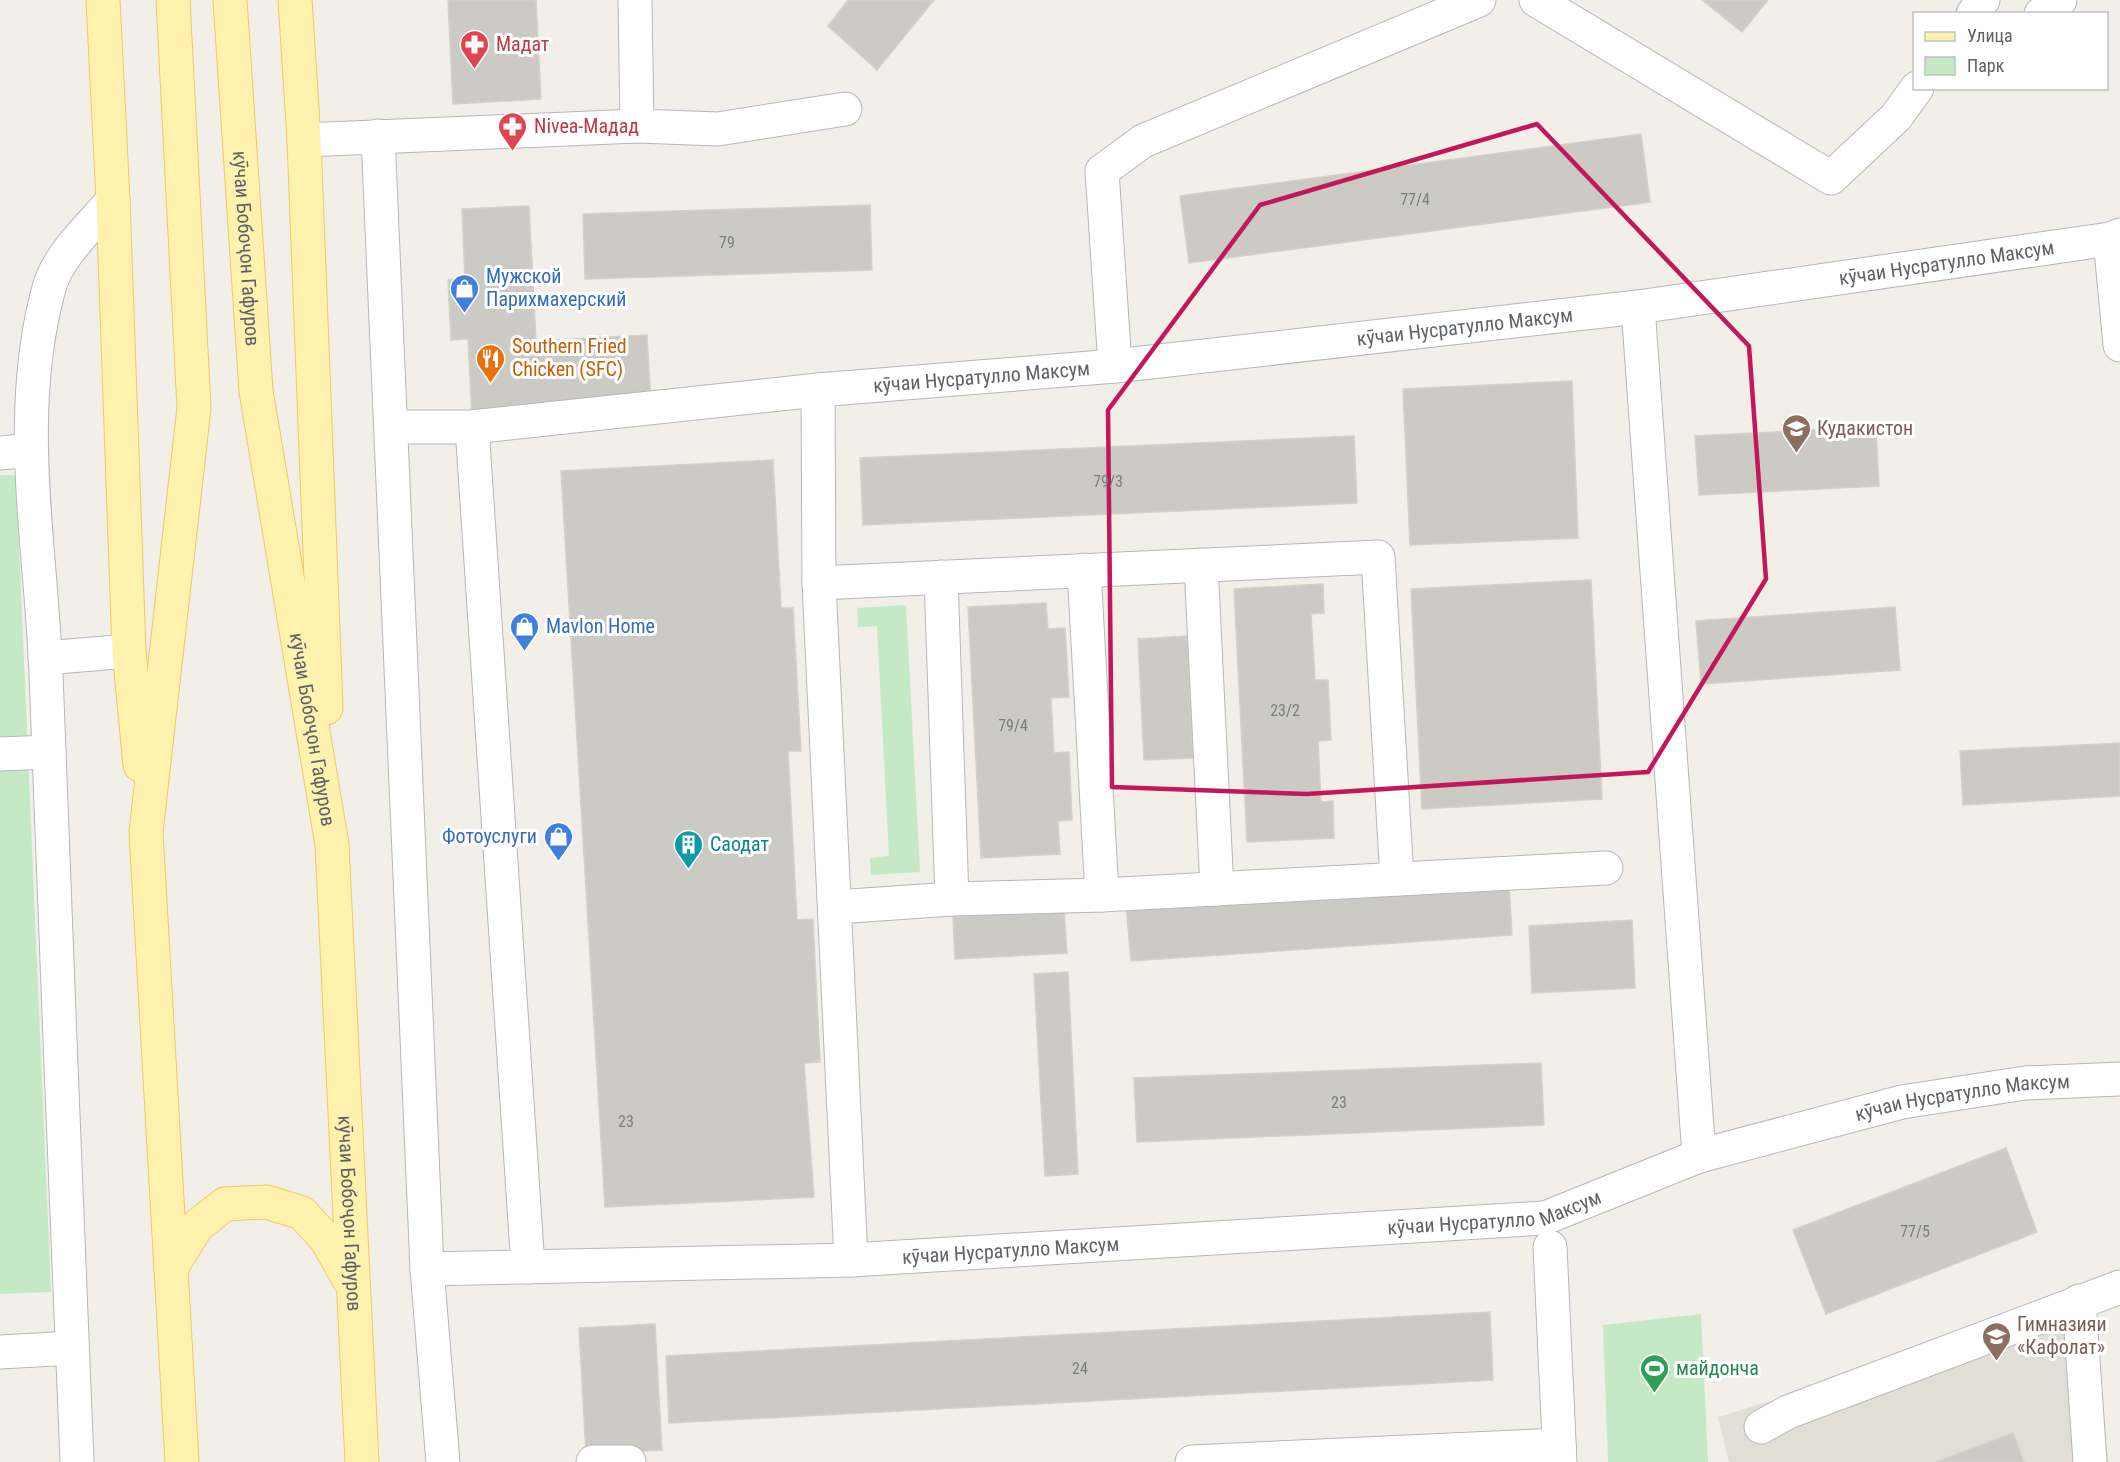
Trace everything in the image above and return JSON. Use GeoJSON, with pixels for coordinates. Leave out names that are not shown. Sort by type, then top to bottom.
{"type":"FeatureCollection","features":[{"type":"Feature","properties":{"kind":"main road"},"geometry":{"type":"LineString","coordinates":[[103,0],[113,200],[129,651],[146,832],[182,1462]]}},
{"type":"Feature","properties":{"kind":"main road"},"geometry":{"type":"LineString","coordinates":[[146,832],[194,408],[173,0]]}},
{"type":"Feature","properties":{"kind":"main road","name":"кӯчаи Бобоҷон Гафуров"},"geometry":{"type":"LineString","coordinates":[[230,0],[256,391],[332,845],[362,1462]]}},
{"type":"Feature","properties":{"kind":"main road"},"geometry":{"type":"LineString","coordinates":[[295,0],[304,140],[332,845]]}},
{"type":"Feature","properties":{"kind":"main road"},"geometry":{"type":"LineString","coordinates":[[171,1268],[197,1226],[225,1204],[267,1202],[302,1213],[326,1239],[355,1290]]}},
{"type":"Feature","properties":{"kind":"street"},"geometry":{"type":"LineString","coordinates":[[635,0],[637,126]]}},
{"type":"Feature","properties":{"kind":"street"},"geometry":{"type":"LineString","coordinates":[[1115,366],[1102,171],[1143,141],[1479,0]]}},
{"type":"Feature","properties":{"kind":"street"},"geometry":{"type":"LineString","coordinates":[[1536,0],[1831,178],[1908,101],[1930,90]]}},
{"type":"Feature","properties":{"kind":"street"},"geometry":{"type":"LineString","coordinates":[[2044,12],[2060,0]]}},
{"type":"Feature","properties":{"kind":"street"},"geometry":{"type":"LineString","coordinates":[[304,140],[637,126],[718,129],[845,109]]}},
{"type":"Feature","properties":{"kind":"street"},"geometry":{"type":"LineString","coordinates":[[378,136],[428,1269],[443,1462]]}},
{"type":"Feature","properties":{"kind":"street"},"geometry":{"type":"LineString","coordinates":[[77,1462],[45,658],[15,452],[49,285],[64,258],[113,200]]}},
{"type":"Feature","properties":{"kind":"street","name":"кӯчаи Нусратулло Максум"},"geometry":{"type":"LineString","coordinates":[[392,427],[472,427],[818,390],[1115,366],[1638,307],[2115,237],[2120,345]]}},
{"type":"Feature","properties":{"kind":"street"},"geometry":{"type":"LineString","coordinates":[[1638,307],[1699,1156]]}},
{"type":"Feature","properties":{"kind":"street"},"geometry":{"type":"LineString","coordinates":[[818,390],[819,583],[851,1260]]}},
{"type":"Feature","properties":{"kind":"street"},"geometry":{"type":"LineString","coordinates":[[472,427],[528,1267]]}},
{"type":"Feature","properties":{"kind":"street"},"geometry":{"type":"LineString","coordinates":[[819,583],[1378,557],[1396,879]]}},
{"type":"Feature","properties":{"kind":"street"},"geometry":{"type":"LineString","coordinates":[[1201,565],[1217,888]]}},
{"type":"Feature","properties":{"kind":"street"},"geometry":{"type":"LineString","coordinates":[[1084,570],[1102,895]]}},
{"type":"Feature","properties":{"kind":"street"},"geometry":{"type":"LineString","coordinates":[[941,577],[952,899]]}},
{"type":"Feature","properties":{"kind":"street"},"geometry":{"type":"LineString","coordinates":[[45,658],[129,651]]}},
{"type":"Feature","properties":{"kind":"street"},"geometry":{"type":"LineString","coordinates":[[0,754],[48,752]]}},
{"type":"Feature","properties":{"kind":"street"},"geometry":{"type":"LineString","coordinates":[[836,907],[952,899],[1102,895],[1606,868]]}},
{"type":"Feature","properties":{"kind":"street","name":"кӯчаи Нусратулло Максум"},"geometry":{"type":"LineString","coordinates":[[428,1269],[851,1260],[1545,1218],[1699,1156],[1902,1102],[2025,1083],[2120,1079]]}},
{"type":"Feature","properties":{"kind":"street"},"geometry":{"type":"LineString","coordinates":[[1192,1462],[1560,1453],[1550,1247]]}},
{"type":"Feature","properties":{"kind":"street"},"geometry":{"type":"LineString","coordinates":[[1761,1427],[1788,1412],[2120,1287]]}},
{"type":"Feature","properties":{"kind":"street"},"geometry":{"type":"LineString","coordinates":[[2079,1301],[2090,1462]]}},
{"type":"Feature","properties":{"kind":"street"},"geometry":{"type":"LineString","coordinates":[[0,1352],[72,1348]]}},
{"type":"Feature","properties":{"kind":"street"},"geometry":{"type":"LineString","coordinates":[[592,1462],[629,1462]]}},
{"type":"Feature","properties":{"kind":"highlighted area"},"geometry":{"type":"Polygon","coordinates":[[[1537,124],[1749,346],[1766,579],[1648,772],[1307,794],[1112,787],[1108,410],[1260,205],[1537,124]]]}},
{"type":"Feature","properties":{"kind":"shaded area","name":"Гимназияи «Кафолат»"},"geometry":{"type":"Polygon","coordinates":[[[2083,1306],[2109,1462],[1729,1462],[1718,1417],[2083,1306]]]}},
{"type":"Feature","properties":{"kind":"green space"},"geometry":{"type":"Polygon","coordinates":[[[0,475],[16,475],[51,1292],[0,1294],[0,475]]]}},
{"type":"Feature","properties":{"kind":"green space"},"geometry":{"type":"Polygon","coordinates":[[[906,605],[920,872],[871,875],[870,858],[889,856],[877,626],[858,627],[857,608],[906,605]]]}},
{"type":"Feature","properties":{"kind":"green space","name":"майдонча"},"geometry":{"type":"Polygon","coordinates":[[[1701,1314],[1708,1462],[1608,1462],[1603,1325],[1701,1314]]]}},
{"type":"Feature","properties":{"kind":"building"},"geometry":{"type":"Polygon","coordinates":[[[448,0],[536,0],[541,99],[453,104],[448,0]]]}},
{"type":"Feature","properties":{"kind":"building"},"geometry":{"type":"Polygon","coordinates":[[[848,0],[934,0],[877,70],[828,26],[848,0]]]}},
{"type":"Feature","properties":{"kind":"building"},"geometry":{"type":"Polygon","coordinates":[[[1702,0],[1768,0],[1742,32],[1702,0]]]}},
{"type":"Feature","properties":{"kind":"building"},"geometry":{"type":"Polygon","coordinates":[[[1641,134],[1650,202],[1189,263],[1180,196],[1641,134]]]}},
{"type":"Feature","properties":{"kind":"building"},"geometry":{"type":"Polygon","coordinates":[[[870,205],[872,270],[585,279],[583,214],[870,205]]]}},
{"type":"Feature","properties":{"kind":"building"},"geometry":{"type":"Polygon","coordinates":[[[529,206],[536,341],[647,335],[651,405],[472,415],[468,339],[451,340],[448,280],[465,279],[462,209],[529,206]]]}},
{"type":"Feature","properties":{"kind":"building"},"geometry":{"type":"Polygon","coordinates":[[[1572,381],[1578,538],[1410,545],[1403,389],[1572,381]]]}},
{"type":"Feature","properties":{"kind":"building"},"geometry":{"type":"Polygon","coordinates":[[[1876,427],[1879,486],[1699,495],[1695,436],[1876,427]]]}},
{"type":"Feature","properties":{"kind":"building"},"geometry":{"type":"Polygon","coordinates":[[[1354,436],[1357,503],[863,525],[860,458],[1354,436]]]}},
{"type":"Feature","properties":{"kind":"building","name":"Саодат"},"geometry":{"type":"Polygon","coordinates":[[[773,460],[781,608],[793,608],[801,751],[788,751],[797,920],[813,919],[820,1062],[804,1063],[814,1197],[605,1207],[561,471],[773,460]]]}},
{"type":"Feature","properties":{"kind":"building"},"geometry":{"type":"Polygon","coordinates":[[[1591,580],[1602,799],[1422,809],[1411,589],[1591,580]]]}},
{"type":"Feature","properties":{"kind":"building"},"geometry":{"type":"Polygon","coordinates":[[[1323,584],[1324,613],[1311,614],[1315,680],[1328,680],[1331,740],[1318,741],[1321,802],[1333,801],[1334,838],[1247,842],[1234,589],[1323,584]]]}},
{"type":"Feature","properties":{"kind":"building"},"geometry":{"type":"Polygon","coordinates":[[[1046,603],[1048,629],[1065,628],[1069,697],[1051,698],[1054,753],[1069,752],[1072,820],[1058,821],[1060,854],[981,858],[968,607],[1046,603]]]}},
{"type":"Feature","properties":{"kind":"building"},"geometry":{"type":"Polygon","coordinates":[[[1895,607],[1900,670],[1701,684],[1696,621],[1895,607]]]}},
{"type":"Feature","properties":{"kind":"building"},"geometry":{"type":"Polygon","coordinates":[[[1187,636],[1193,758],[1144,760],[1138,639],[1187,636]]]}},
{"type":"Feature","properties":{"kind":"building"},"geometry":{"type":"Polygon","coordinates":[[[2120,743],[2120,796],[1963,805],[1960,751],[2120,743]]]}},
{"type":"Feature","properties":{"kind":"building"},"geometry":{"type":"Polygon","coordinates":[[[1508,868],[1512,935],[1131,961],[1125,893],[1508,868]]]}},
{"type":"Feature","properties":{"kind":"building"},"geometry":{"type":"Polygon","coordinates":[[[1064,911],[1067,953],[955,959],[953,917],[1064,911]]]}},
{"type":"Feature","properties":{"kind":"building"},"geometry":{"type":"Polygon","coordinates":[[[1632,920],[1635,988],[1532,993],[1529,926],[1632,920]]]}},
{"type":"Feature","properties":{"kind":"building"},"geometry":{"type":"Polygon","coordinates":[[[1068,972],[1078,1174],[1045,1176],[1034,974],[1068,972]]]}},
{"type":"Feature","properties":{"kind":"building"},"geometry":{"type":"Polygon","coordinates":[[[1541,1063],[1544,1125],[1137,1142],[1134,1078],[1541,1063]]]}},
{"type":"Feature","properties":{"kind":"building"},"geometry":{"type":"Polygon","coordinates":[[[2006,1148],[2037,1232],[1826,1314],[1793,1230],[2006,1148]]]}},
{"type":"Feature","properties":{"kind":"building"},"geometry":{"type":"Polygon","coordinates":[[[1490,1312],[1493,1380],[669,1423],[666,1356],[1490,1312]]]}},
{"type":"Feature","properties":{"kind":"building"},"geometry":{"type":"Polygon","coordinates":[[[655,1324],[662,1450],[586,1454],[579,1328],[655,1324]]]}},
{"type":"Feature","properties":{"kind":"building"},"geometry":{"type":"Polygon","coordinates":[[[2013,1433],[2024,1462],[1936,1462],[2013,1433]]]}},
{"type":"Feature","properties":{"kind":"place","name":"Мадат"},"geometry":{"type":"Point","coordinates":[475,70]}},
{"type":"Feature","properties":{"kind":"place","name":"Nivea-Мадад"},"geometry":{"type":"Point","coordinates":[513,152]}},
{"type":"Feature","properties":{"kind":"place","name":"Мужской Парихмахерский"},"geometry":{"type":"Point","coordinates":[465,314]}},
{"type":"Feature","properties":{"kind":"place","name":"Southern Fried Chicken (SFC)"},"geometry":{"type":"Point","coordinates":[491,384]}},
{"type":"Feature","properties":{"kind":"place","name":"Кудакистон"},"geometry":{"type":"Point","coordinates":[1796,454]}},
{"type":"Feature","properties":{"kind":"place","name":"Mavlon Home"},"geometry":{"type":"Point","coordinates":[525,652]}},
{"type":"Feature","properties":{"kind":"place","name":"Фотоуслуги"},"geometry":{"type":"Point","coordinates":[558,862]}},
{"type":"Feature","properties":{"kind":"place","name":"Саодат"},"geometry":{"type":"Point","coordinates":[689,870]}},
{"type":"Feature","properties":{"kind":"place","name":"Гимназияи «Кафолат»"},"geometry":{"type":"Point","coordinates":[1996,1362]}},
{"type":"Feature","properties":{"kind":"place","name":"майдонча"},"geometry":{"type":"Point","coordinates":[1655,1394]}}]}
